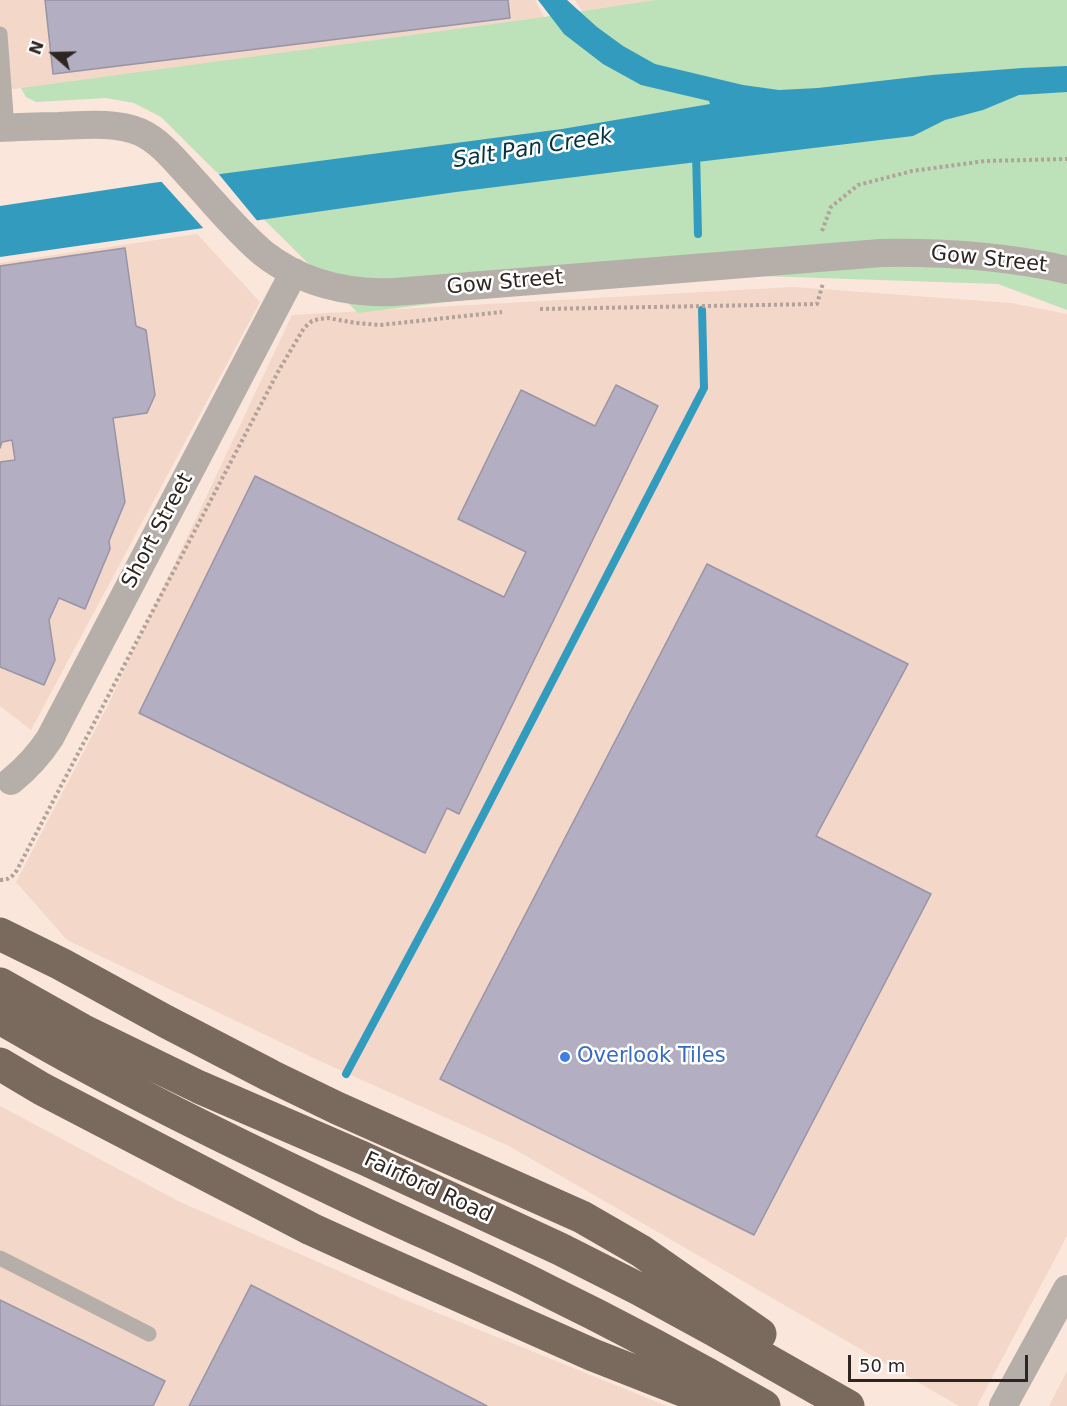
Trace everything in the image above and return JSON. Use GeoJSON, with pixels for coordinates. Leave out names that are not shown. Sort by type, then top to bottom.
{"type":"FeatureCollection","features":[{"type":"Feature","properties":{"kind":"highway"},"geometry":{"type":"LineString","coordinates":[[0,918],[61,964]]}},
{"type":"Feature","properties":{"kind":"highway"},"geometry":{"type":"LineString","coordinates":[[0,934],[327,1103],[582,1217],[641,1251],[766,1338],[781,1367]]}},
{"type":"Feature","properties":{"kind":"highway","name":"Fairford Road"},"geometry":{"type":"LineString","coordinates":[[0,984],[82,1030],[199,1087],[363,1158],[560,1249],[678,1310],[848,1406]]}},
{"type":"Feature","properties":{"kind":"highway","name":"Fairford Road"},"geometry":{"type":"LineString","coordinates":[[0,1018],[236,1143],[543,1288],[660,1348],[764,1406]]}},
{"type":"Feature","properties":{"kind":"highway"},"geometry":{"type":"LineString","coordinates":[[0,1064],[42,1089],[311,1228],[593,1355],[723,1406]]}},
{"type":"Feature","properties":{"kind":"highway"},"geometry":{"type":"LineString","coordinates":[[0,1077],[42,1089]]}},
{"type":"Feature","properties":{"kind":"street","name":"Gow Street"},"geometry":{"type":"LineString","coordinates":[[4,128],[116,126],[142,133],[168,153],[243,234],[275,261],[321,284],[350,291],[379,293],[881,253],[928,252],[972,255],[1021,260],[1067,270]]}},
{"type":"Feature","properties":{"kind":"street","name":"Short Street"},"geometry":{"type":"LineString","coordinates":[[11,781],[26,769],[50,738],[294,272]]}},
{"type":"Feature","properties":{"kind":"street"},"geometry":{"type":"LineString","coordinates":[[1004,1406],[1067,1289]]}},
{"type":"Feature","properties":{"kind":"lane"},"geometry":{"type":"LineString","coordinates":[[0,34],[4,128]]}},
{"type":"Feature","properties":{"kind":"lane"},"geometry":{"type":"LineString","coordinates":[[0,1258],[148,1334]]}},
{"type":"Feature","properties":{"kind":"path"},"geometry":{"type":"LineString","coordinates":[[532,309],[817,304],[825,277],[822,230],[831,207],[858,185],[912,171],[985,161],[1067,159]]}},
{"type":"Feature","properties":{"kind":"path"},"geometry":{"type":"LineString","coordinates":[[0,880],[12,877],[17,870],[279,370],[304,328],[312,321],[328,318],[380,325],[513,311]]}},
{"type":"Feature","properties":{"kind":"shaded area"},"geometry":{"type":"Polygon","coordinates":[[[0,0],[535,0],[544,17],[0,91],[0,0]]]}},
{"type":"Feature","properties":{"kind":"shaded area"},"geometry":{"type":"Polygon","coordinates":[[[575,0],[654,0],[582,11],[575,0]]]}},
{"type":"Feature","properties":{"kind":"shaded area"},"geometry":{"type":"Polygon","coordinates":[[[197,234],[260,302],[31,730],[0,706],[0,263],[197,234]]]}},
{"type":"Feature","properties":{"kind":"shaded area"},"geometry":{"type":"Polygon","coordinates":[[[793,287],[1011,303],[1067,314],[1067,1236],[977,1406],[959,1406],[509,1146],[322,1062],[67,940],[16,882],[107,707],[292,315],[793,287]]]}},
{"type":"Feature","properties":{"kind":"shaded area"},"geometry":{"type":"Polygon","coordinates":[[[0,1106],[180,1202],[403,1299],[667,1406],[0,1406],[0,1106]]]}},
{"type":"Feature","properties":{"kind":"shaded area"},"geometry":{"type":"Polygon","coordinates":[[[1067,1371],[1067,1406],[1049,1406],[1067,1371]]]}},
{"type":"Feature","properties":{"kind":"green space"},"geometry":{"type":"Polygon","coordinates":[[[654,0],[1067,0],[1067,310],[998,284],[761,276],[544,290],[358,313],[161,117],[134,103],[106,98],[36,102],[26,97],[21,88],[544,17],[654,0]]]}},
{"type":"Feature","properties":{"kind":"water","name":"Salt Pan Creek"},"geometry":{"type":"Polygon","coordinates":[[[538,0],[567,0],[597,27],[623,46],[655,64],[743,85],[779,90],[818,88],[932,75],[1067,66],[1067,92],[1019,95],[983,110],[945,120],[913,136],[456,192],[0,257],[0,206],[152,183],[562,129],[710,104],[709,101],[641,85],[603,64],[564,34],[538,0]]]}},
{"type":"Feature","properties":{"kind":"pier"},"geometry":{"type":"Polygon","coordinates":[[[217,172],[259,223],[205,230],[159,179],[217,172]]]}},
{"type":"Feature","properties":{"kind":"building"},"geometry":{"type":"Polygon","coordinates":[[[45,0],[508,0],[510,18],[53,74],[45,0]]]}},
{"type":"Feature","properties":{"kind":"building"},"geometry":{"type":"Polygon","coordinates":[[[125,248],[136,326],[146,330],[155,395],[147,413],[113,418],[125,502],[109,541],[110,549],[85,609],[59,598],[49,620],[55,660],[44,685],[0,667],[0,462],[15,460],[12,440],[2,442],[0,448],[0,266],[125,248]]]}},
{"type":"Feature","properties":{"kind":"building"},"geometry":{"type":"Polygon","coordinates":[[[616,385],[658,406],[459,814],[447,808],[425,853],[139,713],[255,476],[504,597],[526,552],[458,519],[521,390],[595,426],[616,385]]]}},
{"type":"Feature","properties":{"kind":"building"},"geometry":{"type":"Polygon","coordinates":[[[707,564],[908,664],[816,836],[931,894],[754,1235],[440,1079],[707,564]]]}},
{"type":"Feature","properties":{"kind":"building"},"geometry":{"type":"Polygon","coordinates":[[[251,1285],[487,1406],[189,1406],[251,1285]]]}},
{"type":"Feature","properties":{"kind":"building"},"geometry":{"type":"Polygon","coordinates":[[[0,1300],[165,1381],[153,1406],[0,1406],[0,1300]]]}},
{"type":"Feature","properties":{"kind":"waterway"},"geometry":{"type":"LineString","coordinates":[[696,152],[698,234]]}},
{"type":"Feature","properties":{"kind":"waterway"},"geometry":{"type":"LineString","coordinates":[[346,1074],[437,904],[704,388],[702,310]]}},
{"type":"Feature","properties":{"kind":"place","name":"Overlook Tiles"},"geometry":{"type":"Point","coordinates":[565,1057]}}]}
